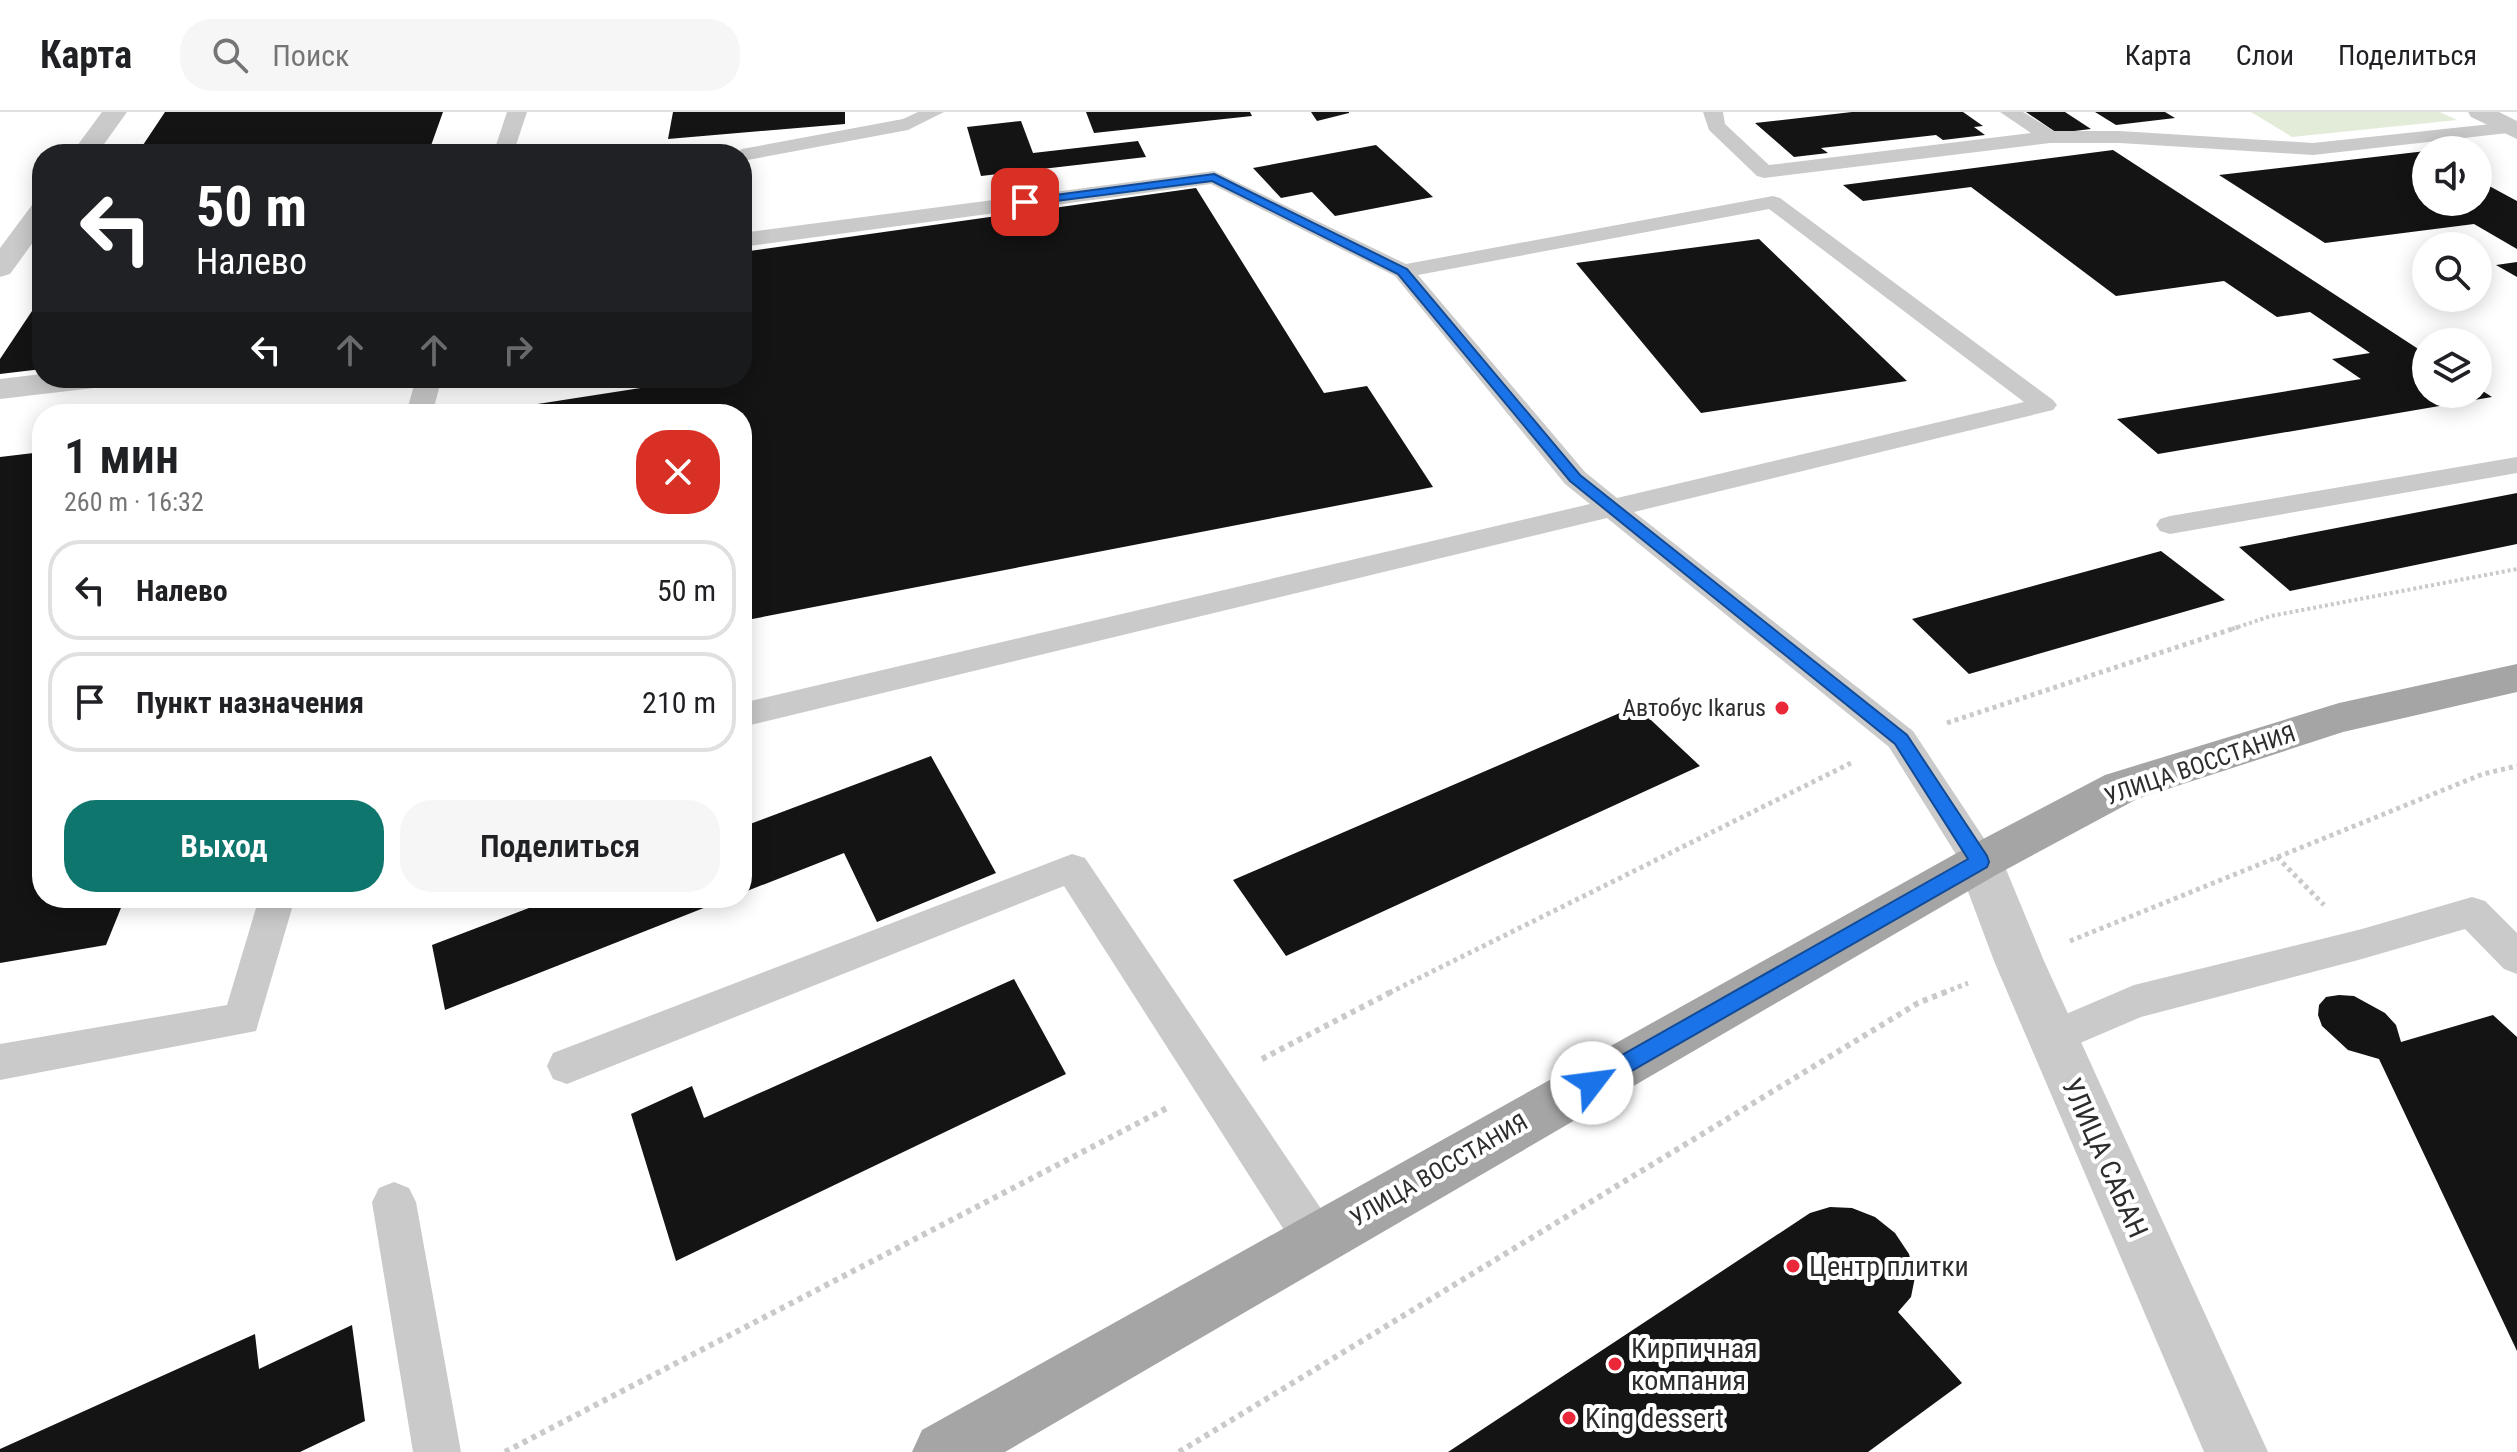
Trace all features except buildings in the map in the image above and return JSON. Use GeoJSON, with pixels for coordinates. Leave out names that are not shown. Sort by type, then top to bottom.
{"type":"FeatureCollection","features":[{"type":"Feature","properties":{"kind":"main road","name":"УЛИЦА ВОССТАНИЯ"},"geometry":{"type":"LineString","coordinates":[[944,1452],[1980,862],[2121,787],[2332,719],[2517,678]]}},
{"type":"Feature","properties":{"kind":"street"},"geometry":{"type":"LineString","coordinates":[[91,144],[115,112]]}},
{"type":"Feature","properties":{"kind":"street"},"geometry":{"type":"LineString","coordinates":[[2480,112],[2515,131]]}},
{"type":"Feature","properties":{"kind":"street"},"geometry":{"type":"LineString","coordinates":[[0,268],[32,225]]}},
{"type":"Feature","properties":{"kind":"street"},"geometry":{"type":"LineString","coordinates":[[0,389],[32,385]]}},
{"type":"Feature","properties":{"kind":"street","name":"УЛИЦА САБАН"},"geometry":{"type":"LineString","coordinates":[[1980,862],[2019,961],[2228,1449]]}},
{"type":"Feature","properties":{"kind":"lane"},"geometry":{"type":"LineString","coordinates":[[506,144],[517,112]]}},
{"type":"Feature","properties":{"kind":"lane"},"geometry":{"type":"LineString","coordinates":[[752,153],[908,124],[934,112]]}},
{"type":"Feature","properties":{"kind":"lane"},"geometry":{"type":"LineString","coordinates":[[1713,112],[1716,126],[1764,172],[2050,137],[2120,137],[2313,149],[2515,131]]}},
{"type":"Feature","properties":{"kind":"lane"},"geometry":{"type":"LineString","coordinates":[[2010,112],[2050,137]]}},
{"type":"Feature","properties":{"kind":"lane"},"geometry":{"type":"LineString","coordinates":[[2190,161],[2515,131]]}},
{"type":"Feature","properties":{"kind":"lane"},"geometry":{"type":"LineString","coordinates":[[752,239],[1214,177],[1403,271],[1575,478],[1901,739],[1980,862]]}},
{"type":"Feature","properties":{"kind":"lane"},"geometry":{"type":"LineString","coordinates":[[752,713],[2044,405],[1773,202],[1403,271]]}},
{"type":"Feature","properties":{"kind":"lane"},"geometry":{"type":"LineString","coordinates":[[2170,525],[2517,465]]}},
{"type":"Feature","properties":{"kind":"lane"},"geometry":{"type":"LineString","coordinates":[[567,1066],[1072,868],[1316,1240]]}},
{"type":"Feature","properties":{"kind":"lane"},"geometry":{"type":"LineString","coordinates":[[0,1062],[242,1019],[274,908]]}},
{"type":"Feature","properties":{"kind":"lane"},"geometry":{"type":"LineString","coordinates":[[2052,1038],[2134,1002],[2362,944],[2472,912],[2517,958]]}},
{"type":"Feature","properties":{"kind":"lane"},"geometry":{"type":"LineString","coordinates":[[394,1202],[437,1452]]}},
{"type":"Feature","properties":{"kind":"path"},"geometry":{"type":"LineString","coordinates":[[505,1452],[1462,955],[1901,739],[2271,616],[2517,569]]}},
{"type":"Feature","properties":{"kind":"path"},"geometry":{"type":"LineString","coordinates":[[1179,1452],[1918,1003],[2483,774],[2517,766]]}},
{"type":"Feature","properties":{"kind":"path"},"geometry":{"type":"LineString","coordinates":[[2277,857],[2362,944]]}},
{"type":"Feature","properties":{"kind":"green space"},"geometry":{"type":"Polygon","coordinates":[[[2251,112],[2440,112],[2457,120],[2292,137],[2251,112]]]}},
{"type":"Feature","properties":{"kind":"place","name":"Автобус Ikarus"},"geometry":{"type":"Point","coordinates":[1782,708]}},
{"type":"Feature","properties":{"kind":"place","name":"Центр плитки"},"geometry":{"type":"Point","coordinates":[1793,1266]}},
{"type":"Feature","properties":{"kind":"place","name":"Кирпичная компания"},"geometry":{"type":"Point","coordinates":[1615,1364]}},
{"type":"Feature","properties":{"kind":"place","name":"King dessert"},"geometry":{"type":"Point","coordinates":[1569,1418]}},
{"type":"Feature","properties":{"kind":"route"},"geometry":{"type":"LineString","coordinates":[[1025,202],[1214,177],[1403,271],[1575,478],[1901,739],[1980,862],[1592,1083]]}}]}
